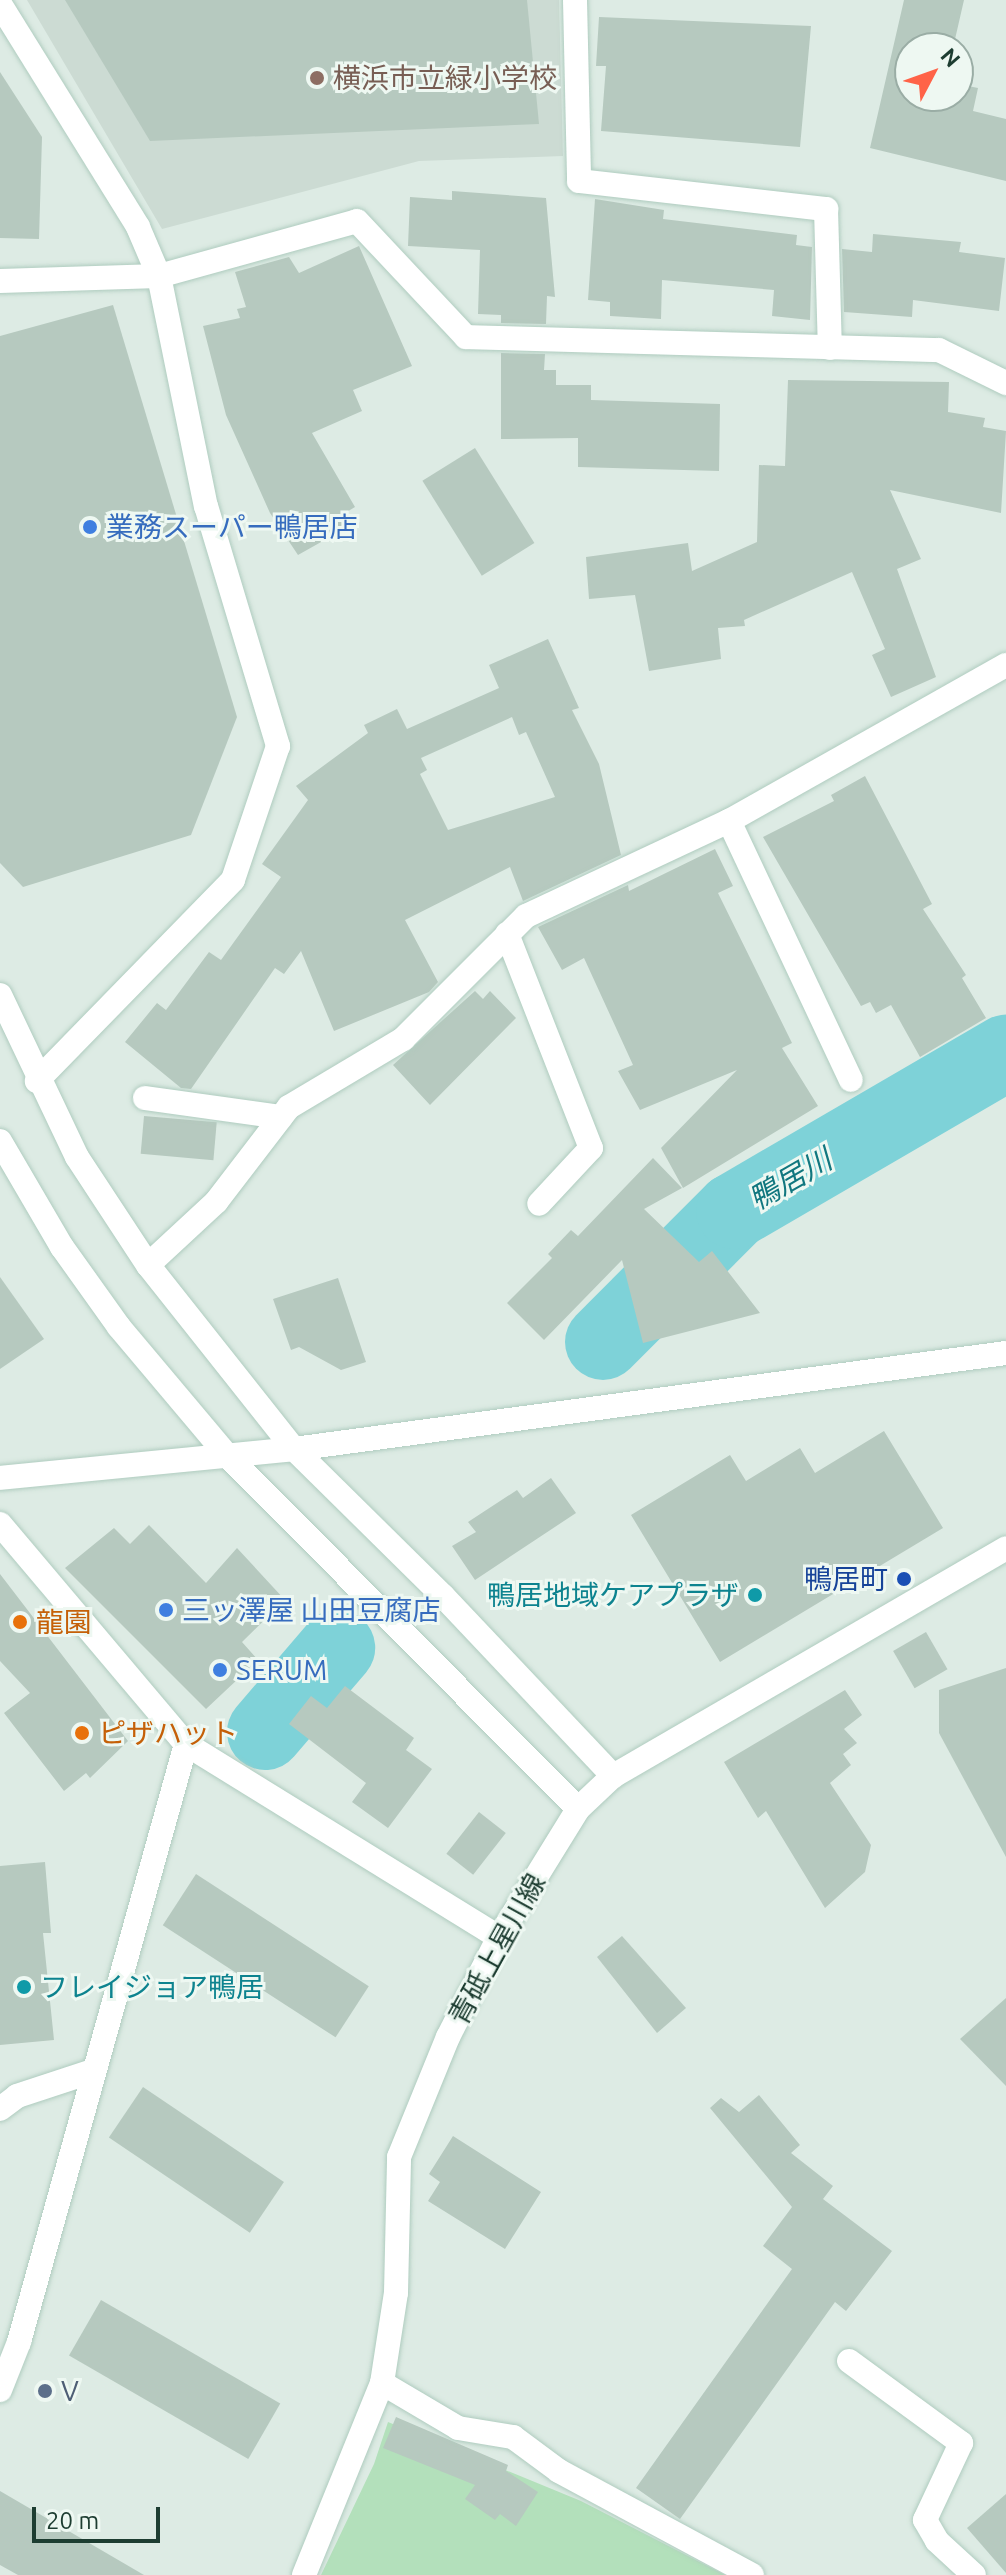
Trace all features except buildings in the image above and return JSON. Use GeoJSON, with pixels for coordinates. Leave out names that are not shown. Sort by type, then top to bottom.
{"type":"FeatureCollection","features":[{"type":"Feature","properties":{"kind":"street"},"geometry":{"type":"LineString","coordinates":[[575,0],[579,181],[826,209],[830,348]]}},
{"type":"Feature","properties":{"kind":"street"},"geometry":{"type":"LineString","coordinates":[[0,4],[138,227],[159,276],[206,506],[278,746],[233,880],[37,1081]]}},
{"type":"Feature","properties":{"kind":"street"},"geometry":{"type":"LineString","coordinates":[[0,281],[159,276],[357,221],[466,337],[939,350],[1006,383]]}},
{"type":"Feature","properties":{"kind":"street"},"geometry":{"type":"LineString","coordinates":[[148,1265],[216,1202],[289,1107],[403,1039],[526,916],[729,821],[1006,665]]}},
{"type":"Feature","properties":{"kind":"street"},"geometry":{"type":"LineString","coordinates":[[729,821],[851,1080]]}},
{"type":"Feature","properties":{"kind":"street"},"geometry":{"type":"LineString","coordinates":[[507,934],[591,1148],[539,1204]]}},
{"type":"Feature","properties":{"kind":"street"},"geometry":{"type":"LineString","coordinates":[[0,995],[37,1081],[77,1157],[148,1265],[294,1449],[443,1596],[613,1776]]}},
{"type":"Feature","properties":{"kind":"street"},"geometry":{"type":"LineString","coordinates":[[145,1098],[281,1117]]}},
{"type":"Feature","properties":{"kind":"street"},"geometry":{"type":"LineString","coordinates":[[0,1141],[62,1247],[119,1327],[225,1453],[578,1809]]}},
{"type":"Feature","properties":{"kind":"street"},"geometry":{"type":"LineString","coordinates":[[0,1478],[225,1453],[294,1449],[1006,1353]]}},
{"type":"Feature","properties":{"kind":"street"},"geometry":{"type":"LineString","coordinates":[[0,1524],[186,1744],[499,1937]]}},
{"type":"Feature","properties":{"kind":"street","name":"青砥上星川線"},"geometry":{"type":"LineString","coordinates":[[304,2575],[382,2383],[396,2293],[399,2157],[448,2037],[499,1937],[578,1809],[613,1776],[1006,1548]]}},
{"type":"Feature","properties":{"kind":"street"},"geometry":{"type":"LineString","coordinates":[[0,2390],[19,2342],[186,1744]]}},
{"type":"Feature","properties":{"kind":"street"},"geometry":{"type":"LineString","coordinates":[[0,2109],[17,2096],[93,2071]]}},
{"type":"Feature","properties":{"kind":"street"},"geometry":{"type":"LineString","coordinates":[[849,2361],[961,2443],[925,2520],[937,2541],[974,2575]]}},
{"type":"Feature","properties":{"kind":"street"},"geometry":{"type":"LineString","coordinates":[[382,2383],[458,2428],[513,2437],[559,2471],[752,2575]]}},
{"type":"Feature","properties":{"kind":"shaded area","name":"横浜市立緑小学校"},"geometry":{"type":"Polygon","coordinates":[[[27,0],[559,0],[563,156],[419,161],[162,229],[27,0]]]}},
{"type":"Feature","properties":{"kind":"green space"},"geometry":{"type":"Polygon","coordinates":[[[388,2422],[581,2501],[725,2575],[321,2575],[374,2464],[388,2422]]]}},
{"type":"Feature","properties":{"kind":"waterway","name":"鴨居川"},"geometry":{"type":"LineString","coordinates":[[603,1342],[734,1211],[1006,1053]]}},
{"type":"Feature","properties":{"kind":"waterway","name":"鴨居川"},"geometry":{"type":"LineString","coordinates":[[265,1732],[337,1648]]}},
{"type":"Feature","properties":{"kind":"place","name":"横浜市立緑小学校"},"geometry":{"type":"Point","coordinates":[317,78]}},
{"type":"Feature","properties":{"kind":"place","name":"業務スーパー鴨居店"},"geometry":{"type":"Point","coordinates":[90,527]}},
{"type":"Feature","properties":{"kind":"place","name":"鴨居町"},"geometry":{"type":"Point","coordinates":[904,1579]}},
{"type":"Feature","properties":{"kind":"place","name":"鴨居地域ケアプラザ"},"geometry":{"type":"Point","coordinates":[755,1595]}},
{"type":"Feature","properties":{"kind":"place","name":"三ッ澤屋 山田豆腐店"},"geometry":{"type":"Point","coordinates":[166,1610]}},
{"type":"Feature","properties":{"kind":"place","name":"龍園"},"geometry":{"type":"Point","coordinates":[20,1622]}},
{"type":"Feature","properties":{"kind":"place","name":"SERUM"},"geometry":{"type":"Point","coordinates":[220,1670]}},
{"type":"Feature","properties":{"kind":"place","name":"ピザハット"},"geometry":{"type":"Point","coordinates":[82,1733]}},
{"type":"Feature","properties":{"kind":"place","name":"フレイジョア鴨居"},"geometry":{"type":"Point","coordinates":[24,1987]}},
{"type":"Feature","properties":{"kind":"place","name":"V"},"geometry":{"type":"Point","coordinates":[45,2391]}}]}
